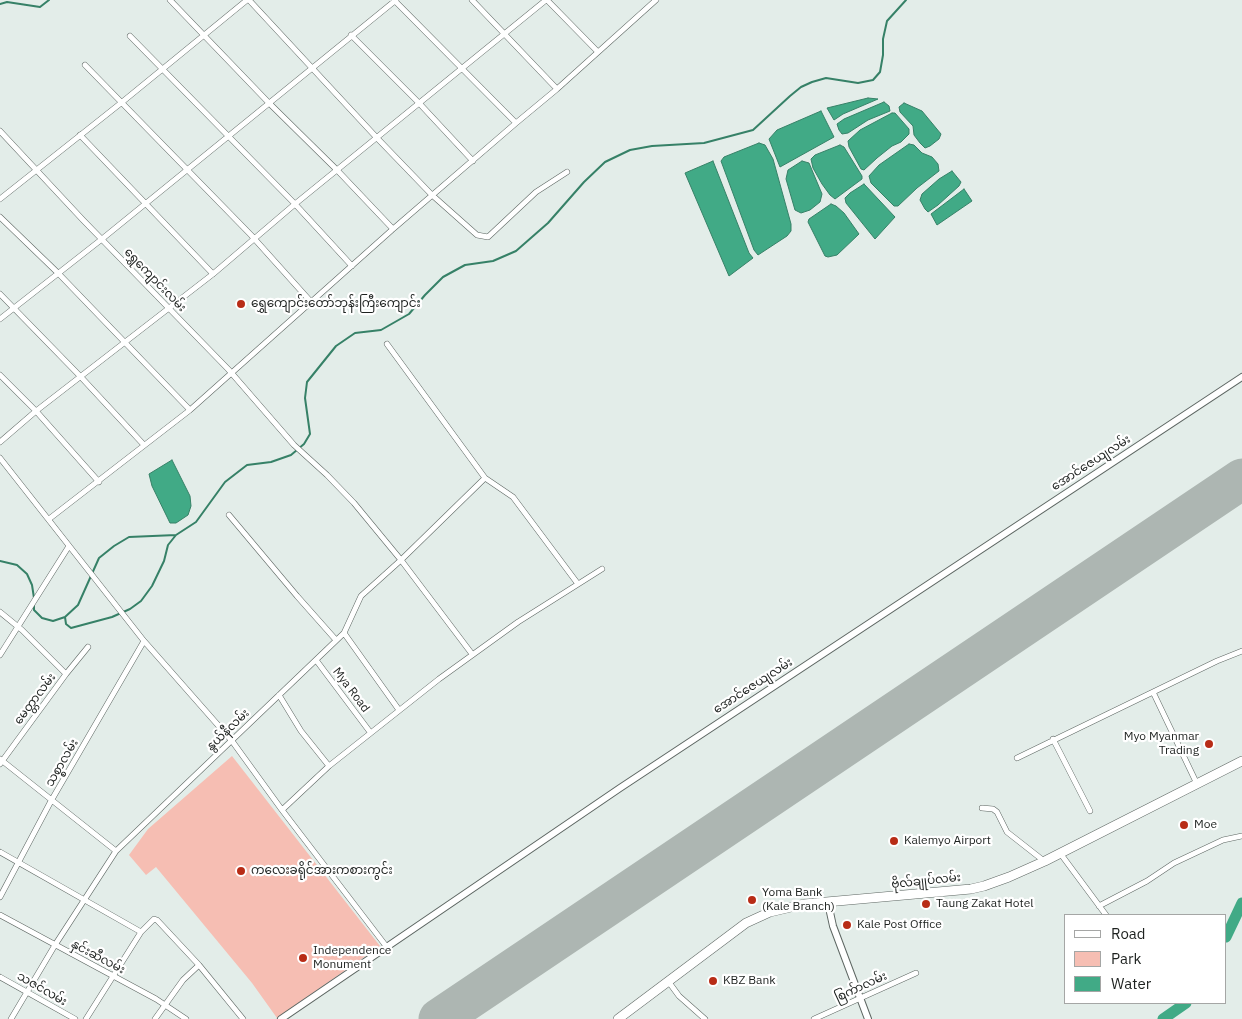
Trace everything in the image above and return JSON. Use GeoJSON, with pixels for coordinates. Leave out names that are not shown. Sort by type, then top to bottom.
{"type":"FeatureCollection","features":[{"type":"Feature","properties":{"kind":"highway","name":"ဗိုလ်ချုပ်လမ်း"},"geometry":{"type":"LineString","coordinates":[[618,1019],[746,923],[760,916],[804,904],[971,889],[1003,879],[1045,861],[1242,761]]}},
{"type":"Feature","properties":{"kind":"street"},"geometry":{"type":"LineString","coordinates":[[170,0],[393,229]]}},
{"type":"Feature","properties":{"kind":"street"},"geometry":{"type":"LineString","coordinates":[[0,199],[248,0],[432,196],[477,235],[488,237],[536,192],[567,172]]}},
{"type":"Feature","properties":{"kind":"street"},"geometry":{"type":"LineString","coordinates":[[0,319],[102,239],[395,0],[516,123]]}},
{"type":"Feature","properties":{"kind":"street"},"geometry":{"type":"LineString","coordinates":[[472,0],[557,89]]}},
{"type":"Feature","properties":{"kind":"street"},"geometry":{"type":"LineString","coordinates":[[0,442],[80,376],[213,274],[295,204],[547,0],[598,52]]}},
{"type":"Feature","properties":{"kind":"street"},"geometry":{"type":"LineString","coordinates":[[49,519],[190,410],[393,229],[557,89],[656,0]]}},
{"type":"Feature","properties":{"kind":"street"},"geometry":{"type":"LineString","coordinates":[[351,35],[473,160]]}},
{"type":"Feature","properties":{"kind":"street"},"geometry":{"type":"LineString","coordinates":[[130,36],[295,204],[352,266]]}},
{"type":"Feature","properties":{"kind":"street"},"geometry":{"type":"LineString","coordinates":[[85,65],[254,239],[312,303]]}},
{"type":"Feature","properties":{"kind":"street","name":"ရွှေကျောင်းလမ်း"},"geometry":{"type":"LineString","coordinates":[[0,131],[232,374],[294,445],[327,475],[354,504],[401,560],[472,654]]}},
{"type":"Feature","properties":{"kind":"street"},"geometry":{"type":"LineString","coordinates":[[80,135],[213,274]]}},
{"type":"Feature","properties":{"kind":"street"},"geometry":{"type":"LineString","coordinates":[[0,217],[190,410]]}},
{"type":"Feature","properties":{"kind":"street"},"geometry":{"type":"LineString","coordinates":[[0,294],[144,445]]}},
{"type":"Feature","properties":{"kind":"street"},"geometry":{"type":"LineString","coordinates":[[387,344],[485,478],[513,497],[578,584]]}},
{"type":"Feature","properties":{"kind":"street"},"geometry":{"type":"LineString","coordinates":[[0,375],[36,411],[99,482]]}},
{"type":"Feature","properties":{"kind":"street","name":"အောင်ဇေယျလမ်း"},"geometry":{"type":"LineString","coordinates":[[281,1019],[644,771],[1242,377]]}},
{"type":"Feature","properties":{"kind":"street"},"geometry":{"type":"LineString","coordinates":[[0,458],[144,641],[232,741],[386,946]]}},
{"type":"Feature","properties":{"kind":"street","name":"နွယ်နီလမ်း"},"geometry":{"type":"LineString","coordinates":[[11,1019],[116,851],[344,633],[361,596],[485,478]]}},
{"type":"Feature","properties":{"kind":"street"},"geometry":{"type":"LineString","coordinates":[[229,515],[336,640]]}},
{"type":"Feature","properties":{"kind":"street"},"geometry":{"type":"LineString","coordinates":[[0,655],[69,546]]}},
{"type":"Feature","properties":{"kind":"street"},"geometry":{"type":"LineString","coordinates":[[282,810],[329,766],[370,732],[472,654],[602,569]]}},
{"type":"Feature","properties":{"kind":"street"},"geometry":{"type":"LineString","coordinates":[[0,612],[66,674]]}},
{"type":"Feature","properties":{"kind":"street"},"geometry":{"type":"LineString","coordinates":[[344,633],[399,710]]}},
{"type":"Feature","properties":{"kind":"street","name":"သစ္စာလမ်း"},"geometry":{"type":"LineString","coordinates":[[0,897],[51,801],[144,641]]}},
{"type":"Feature","properties":{"kind":"street","name":"မေတ္တာလမ်း"},"geometry":{"type":"LineString","coordinates":[[1,761],[88,647]]}},
{"type":"Feature","properties":{"kind":"street"},"geometry":{"type":"LineString","coordinates":[[1017,758],[1217,661],[1242,651]]}},
{"type":"Feature","properties":{"kind":"street","name":"Mya Road"},"geometry":{"type":"LineString","coordinates":[[316,660],[370,732]]}},
{"type":"Feature","properties":{"kind":"street"},"geometry":{"type":"LineString","coordinates":[[1152,692],[1197,784]]}},
{"type":"Feature","properties":{"kind":"street"},"geometry":{"type":"LineString","coordinates":[[279,695],[301,731],[329,766]]}},
{"type":"Feature","properties":{"kind":"street"},"geometry":{"type":"LineString","coordinates":[[1053,740],[1090,811]]}},
{"type":"Feature","properties":{"kind":"street"},"geometry":{"type":"LineString","coordinates":[[1,761],[116,851]]}},
{"type":"Feature","properties":{"kind":"street"},"geometry":{"type":"LineString","coordinates":[[982,808],[993,809],[997,812],[1007,832],[1045,861]]}},
{"type":"Feature","properties":{"kind":"street"},"geometry":{"type":"LineString","coordinates":[[1099,906],[1147,881],[1174,863],[1223,840],[1242,836]]}},
{"type":"Feature","properties":{"kind":"street"},"geometry":{"type":"LineString","coordinates":[[0,852],[142,932]]}},
{"type":"Feature","properties":{"kind":"street"},"geometry":{"type":"LineString","coordinates":[[1060,853],[1105,914]]}},
{"type":"Feature","properties":{"kind":"street"},"geometry":{"type":"LineString","coordinates":[[828,903],[833,926],[868,1019]]}},
{"type":"Feature","properties":{"kind":"street","name":"နှင်းဆီလမ်း"},"geometry":{"type":"LineString","coordinates":[[0,914],[186,1019]]}},
{"type":"Feature","properties":{"kind":"street"},"geometry":{"type":"LineString","coordinates":[[86,1019],[112,976],[142,932],[154,919],[199,965],[243,1019]]}},
{"type":"Feature","properties":{"kind":"street"},"geometry":{"type":"LineString","coordinates":[[155,1019],[183,980],[199,965]]}},
{"type":"Feature","properties":{"kind":"street","name":"စြက်ာလမ်း"},"geometry":{"type":"LineString","coordinates":[[816,1019],[916,973]]}},
{"type":"Feature","properties":{"kind":"street","name":"သဇင်လမ်း"},"geometry":{"type":"LineString","coordinates":[[0,977],[75,1019]]}},
{"type":"Feature","properties":{"kind":"street"},"geometry":{"type":"LineString","coordinates":[[668,982],[679,996],[705,1019]]}},
{"type":"Feature","properties":{"kind":"green space","name":"ကလေးခရိုင်အားကစားကွင်း"},"geometry":{"type":"Polygon","coordinates":[[[232,756],[380,946],[277,1018],[252,983],[156,867],[146,875],[129,855],[148,829],[232,756]]]}},
{"type":"Feature","properties":{"kind":"water"},"geometry":{"type":"Polygon","coordinates":[[[868,98],[878,99],[843,114],[834,120],[827,108],[868,98]]]}},
{"type":"Feature","properties":{"kind":"water"},"geometry":{"type":"Polygon","coordinates":[[[884,102],[889,106],[890,111],[868,120],[848,133],[842,134],[839,130],[837,124],[844,119],[884,102]]]}},
{"type":"Feature","properties":{"kind":"water"},"geometry":{"type":"Polygon","coordinates":[[[904,103],[922,111],[941,134],[939,139],[930,146],[925,148],[920,143],[914,135],[913,126],[900,112],[899,107],[904,103]]]}},
{"type":"Feature","properties":{"kind":"water"},"geometry":{"type":"Polygon","coordinates":[[[821,111],[834,137],[780,167],[769,139],[777,130],[821,111]]]}},
{"type":"Feature","properties":{"kind":"water"},"geometry":{"type":"Polygon","coordinates":[[[895,113],[909,129],[909,134],[864,170],[861,169],[849,147],[848,141],[860,130],[895,113]]]}},
{"type":"Feature","properties":{"kind":"water"},"geometry":{"type":"Polygon","coordinates":[[[759,143],[765,145],[773,159],[791,224],[791,231],[787,236],[758,255],[754,250],[721,161],[724,157],[759,143]]]}},
{"type":"Feature","properties":{"kind":"water"},"geometry":{"type":"Polygon","coordinates":[[[909,144],[914,145],[922,153],[932,157],[938,164],[939,171],[898,206],[894,206],[871,183],[869,176],[879,165],[909,144]]]}},
{"type":"Feature","properties":{"kind":"water"},"geometry":{"type":"Polygon","coordinates":[[[840,145],[844,147],[862,179],[835,199],[822,184],[813,168],[811,159],[815,155],[840,145]]]}},
{"type":"Feature","properties":{"kind":"water"},"geometry":{"type":"Polygon","coordinates":[[[713,161],[749,253],[753,258],[729,276],[685,173],[713,161]]]}},
{"type":"Feature","properties":{"kind":"water"},"geometry":{"type":"Polygon","coordinates":[[[802,161],[809,163],[822,194],[820,202],[810,210],[801,213],[795,210],[786,179],[788,170],[802,161]]]}},
{"type":"Feature","properties":{"kind":"water"},"geometry":{"type":"Polygon","coordinates":[[[952,171],[961,182],[959,186],[928,212],[920,200],[922,194],[939,179],[952,171]]]}},
{"type":"Feature","properties":{"kind":"water"},"geometry":{"type":"Polygon","coordinates":[[[864,184],[895,217],[875,239],[846,203],[845,198],[864,184]]]}},
{"type":"Feature","properties":{"kind":"water"},"geometry":{"type":"Polygon","coordinates":[[[964,189],[972,201],[937,225],[931,214],[964,189]]]}},
{"type":"Feature","properties":{"kind":"water"},"geometry":{"type":"Polygon","coordinates":[[[831,204],[844,213],[859,234],[837,255],[828,257],[825,256],[808,222],[809,219],[831,204]]]}},
{"type":"Feature","properties":{"kind":"water"},"geometry":{"type":"Polygon","coordinates":[[[172,460],[190,496],[191,506],[188,515],[176,523],[170,523],[152,486],[149,474],[172,460]]]}},
{"type":"Feature","properties":{"kind":"waterway"},"geometry":{"type":"LineString","coordinates":[[0,4],[7,2],[40,7],[49,0]]}},
{"type":"Feature","properties":{"kind":"waterway"},"geometry":{"type":"LineString","coordinates":[[34,605],[34,610],[42,618],[53,621],[65,617],[78,605],[99,558],[114,546],[129,537],[176,535],[196,522],[225,482],[247,465],[271,462],[291,455],[304,444],[310,434],[305,398],[307,382],[336,346],[355,333],[381,330],[409,314],[443,277],[465,265],[493,261],[516,251],[548,223],[584,182],[605,162],[630,150],[652,146],[704,143],[753,130],[801,87],[812,82],[826,78],[858,83],[873,80],[880,72],[883,39],[887,21],[906,0]]}},
{"type":"Feature","properties":{"kind":"waterway"},"geometry":{"type":"LineString","coordinates":[[65,617],[66,624],[71,628],[112,617],[130,609],[141,601],[152,586],[164,561],[168,545],[176,535]]}},
{"type":"Feature","properties":{"kind":"waterway"},"geometry":{"type":"LineString","coordinates":[[0,561],[17,565],[27,574],[32,585],[34,598]]}},
{"type":"Feature","properties":{"kind":"waterway"},"geometry":{"type":"LineString","coordinates":[[1227,935],[1242,903]]}},
{"type":"Feature","properties":{"kind":"waterway"},"geometry":{"type":"LineString","coordinates":[[1163,1019],[1185,1004]]}},
{"type":"Feature","properties":{"kind":"runway"},"geometry":{"type":"LineString","coordinates":[[439,1019],[1242,479]]}},
{"type":"Feature","properties":{"kind":"place","name":"ရွှေကျောင်းတော်ဘုန်းကြီးကျောင်း"},"geometry":{"type":"Point","coordinates":[241,304]}},
{"type":"Feature","properties":{"kind":"place","name":"Myo Myanmar Trading"},"geometry":{"type":"Point","coordinates":[1209,744]}},
{"type":"Feature","properties":{"kind":"place","name":"Moe"},"geometry":{"type":"Point","coordinates":[1184,825]}},
{"type":"Feature","properties":{"kind":"place","name":"Kalemyo Airport"},"geometry":{"type":"Point","coordinates":[894,841]}},
{"type":"Feature","properties":{"kind":"place","name":"ကလေးခရိုင်အားကစားကွင်း"},"geometry":{"type":"Point","coordinates":[241,871]}},
{"type":"Feature","properties":{"kind":"place","name":"Yoma Bank (Kale Branch)"},"geometry":{"type":"Point","coordinates":[752,900]}},
{"type":"Feature","properties":{"kind":"place","name":"Taung Zakat Hotel"},"geometry":{"type":"Point","coordinates":[926,904]}},
{"type":"Feature","properties":{"kind":"place","name":"Kale Post Office"},"geometry":{"type":"Point","coordinates":[847,925]}},
{"type":"Feature","properties":{"kind":"place","name":"Independence Monument"},"geometry":{"type":"Point","coordinates":[303,958]}},
{"type":"Feature","properties":{"kind":"place","name":"KBZ Bank"},"geometry":{"type":"Point","coordinates":[713,981]}}]}
